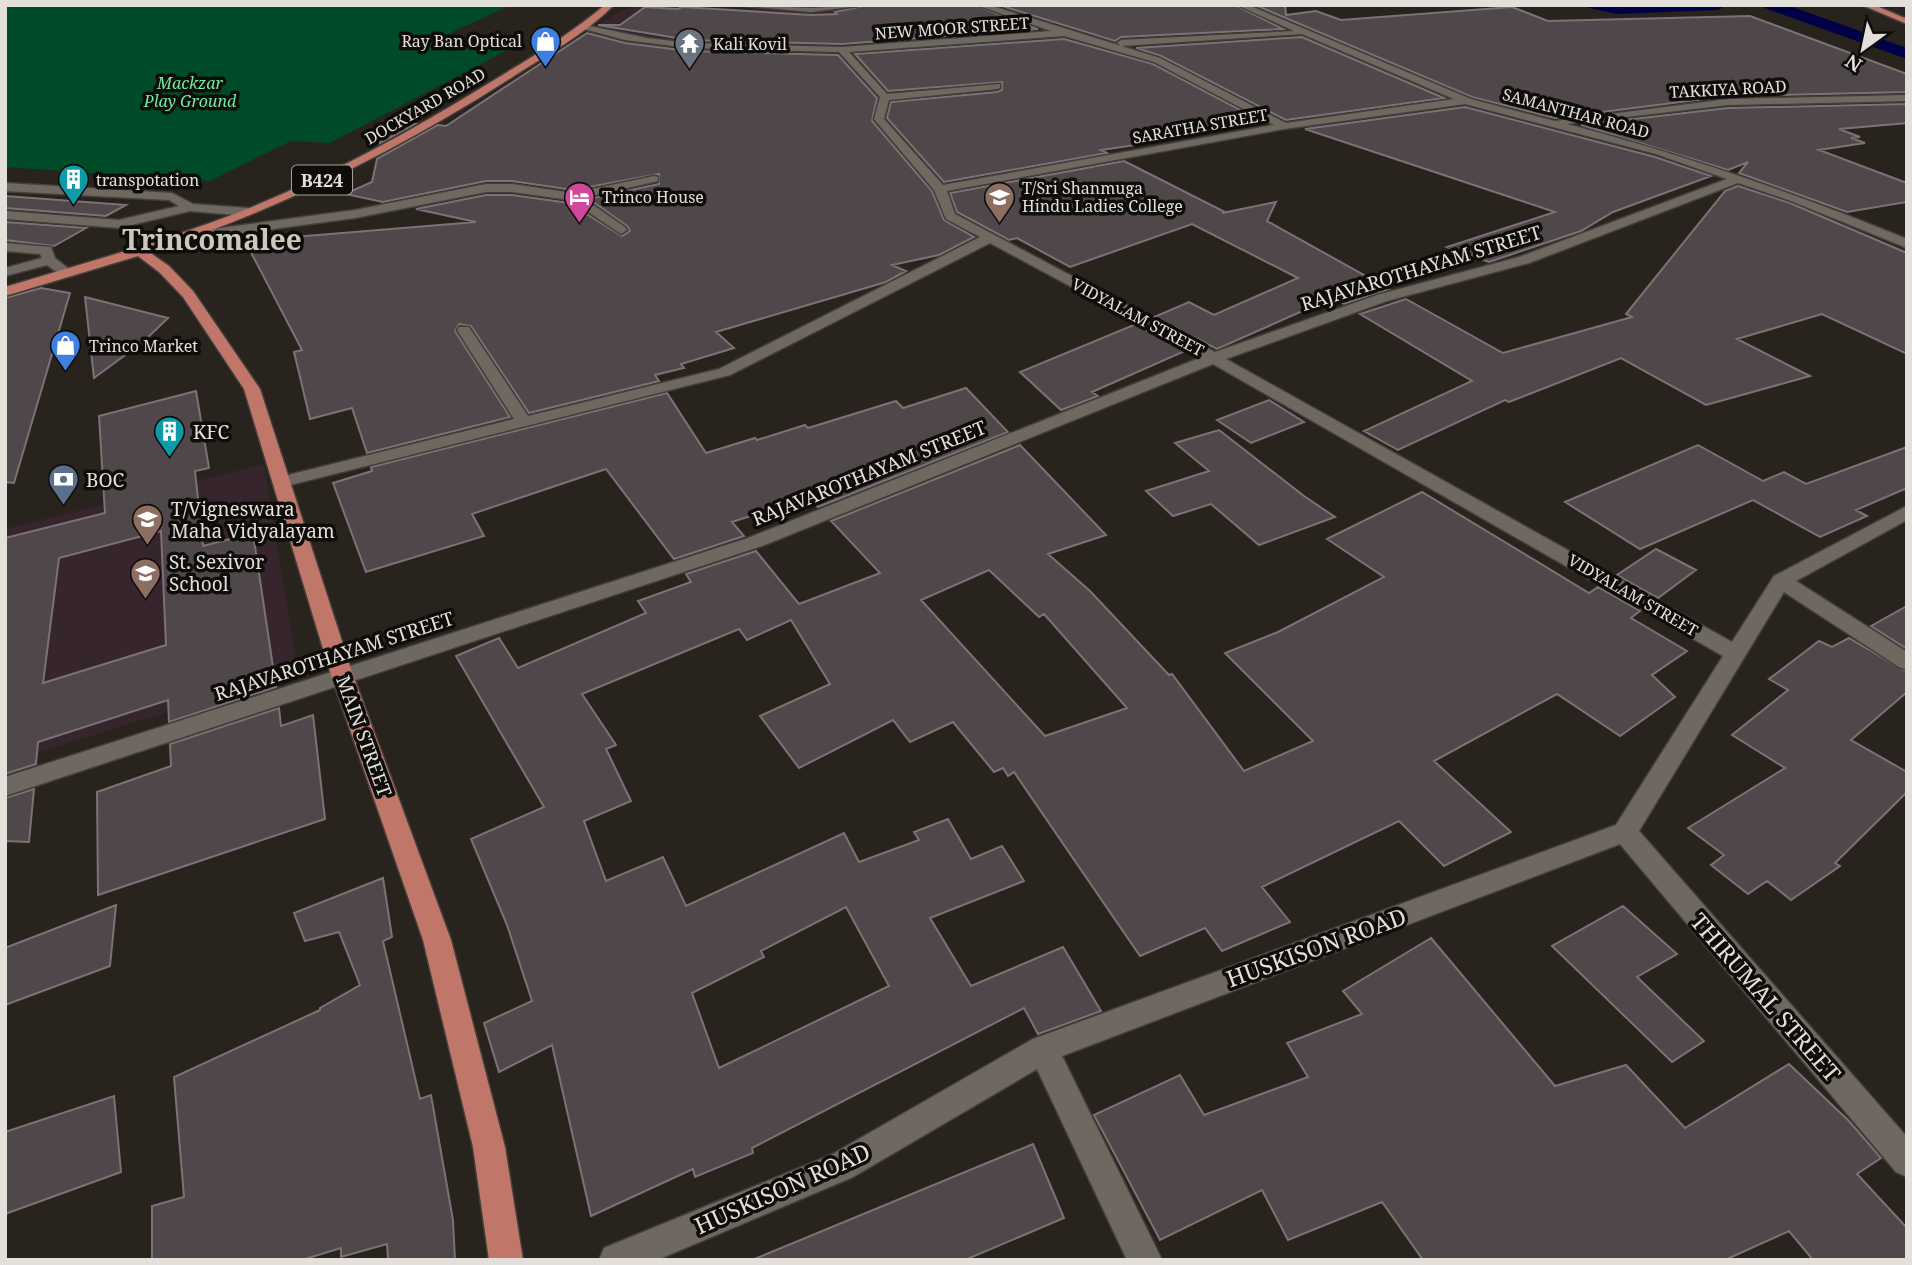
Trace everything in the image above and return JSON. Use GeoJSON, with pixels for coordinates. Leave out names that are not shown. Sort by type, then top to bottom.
{"type":"FeatureCollection","features":[{"type":"Feature","properties":{"kind":"main road","name":"DOCKYARD ROAD"},"geometry":{"type":"LineString","coordinates":[[5,292],[183,237],[326,178],[393,144],[484,90],[583,26],[610,5]]}},
{"type":"Feature","properties":{"kind":"main road"},"geometry":{"type":"LineString","coordinates":[[1866,5],[1907,22]]}},
{"type":"Feature","properties":{"kind":"main road","name":"MAIN STREET"},"geometry":{"type":"LineString","coordinates":[[140,251],[164,269],[188,294],[252,388],[342,675],[437,940],[489,1147],[506,1260]]}},
{"type":"Feature","properties":{"kind":"street"},"geometry":{"type":"LineString","coordinates":[[740,5],[811,9],[862,5]]}},
{"type":"Feature","properties":{"kind":"street"},"geometry":{"type":"LineString","coordinates":[[980,5],[1063,33],[1157,60],[1284,126]]}},
{"type":"Feature","properties":{"kind":"street","name":"SAMANTHAR ROAD"},"geometry":{"type":"LineString","coordinates":[[1241,5],[1467,101],[1639,146],[1740,178],[1907,244]]}},
{"type":"Feature","properties":{"kind":"street"},"geometry":{"type":"LineString","coordinates":[[583,26],[622,38],[676,46],[810,47],[842,50],[885,97],[997,86]]}},
{"type":"Feature","properties":{"kind":"street","name":"NEW MOOR STREET"},"geometry":{"type":"LineString","coordinates":[[842,50],[1063,33]]}},
{"type":"Feature","properties":{"kind":"street"},"geometry":{"type":"LineString","coordinates":[[1107,44],[1304,33]]}},
{"type":"Feature","properties":{"kind":"street","name":"VIDYALAM STREET"},"geometry":{"type":"LineString","coordinates":[[885,97],[879,119],[940,188],[950,216],[1214,358],[1735,653]]}},
{"type":"Feature","properties":{"kind":"street","name":"TAKKIYA ROAD"},"geometry":{"type":"LineString","coordinates":[[1551,124],[1619,113],[1728,102],[1907,98]]}},
{"type":"Feature","properties":{"kind":"street","name":"SARATHA STREET"},"geometry":{"type":"LineString","coordinates":[[940,188],[1284,126],[1467,101]]}},
{"type":"Feature","properties":{"kind":"street","name":"RAJAVAROTHAYAM STREET"},"geometry":{"type":"LineString","coordinates":[[5,787],[755,542],[1214,358],[1382,298],[1524,260],[1740,178]]}},
{"type":"Feature","properties":{"kind":"street"},"geometry":{"type":"LineString","coordinates":[[573,197],[654,179]]}},
{"type":"Feature","properties":{"kind":"street"},"geometry":{"type":"LineString","coordinates":[[5,187],[172,197],[190,206]]}},
{"type":"Feature","properties":{"kind":"street"},"geometry":{"type":"LineString","coordinates":[[183,237],[355,214],[486,188],[544,191],[573,197],[621,230]]}},
{"type":"Feature","properties":{"kind":"street"},"geometry":{"type":"LineString","coordinates":[[5,215],[119,224],[190,206],[248,212]]}},
{"type":"Feature","properties":{"kind":"street"},"geometry":{"type":"LineString","coordinates":[[282,482],[724,372],[989,238]]}},
{"type":"Feature","properties":{"kind":"street"},"geometry":{"type":"LineString","coordinates":[[5,247],[46,250],[49,260],[67,273]]}},
{"type":"Feature","properties":{"kind":"street"},"geometry":{"type":"LineString","coordinates":[[5,272],[49,260]]}},
{"type":"Feature","properties":{"kind":"street"},"geometry":{"type":"LineString","coordinates":[[464,330],[524,422]]}},
{"type":"Feature","properties":{"kind":"street"},"geometry":{"type":"LineString","coordinates":[[1625,832],[1781,581],[1907,512]]}},
{"type":"Feature","properties":{"kind":"street"},"geometry":{"type":"LineString","coordinates":[[1781,581],[1907,662]]}},
{"type":"Feature","properties":{"kind":"street","name":"HUSKISON ROAD"},"geometry":{"type":"LineString","coordinates":[[617,1260],[842,1166],[1043,1049],[1625,832]]}},
{"type":"Feature","properties":{"kind":"street","name":"THIRUMAL STREET"},"geometry":{"type":"LineString","coordinates":[[1625,832],[1907,1161]]}},
{"type":"Feature","properties":{"kind":"street"},"geometry":{"type":"LineString","coordinates":[[1043,1049],[1145,1260]]}},
{"type":"Feature","properties":{"kind":"shaded area"},"geometry":{"type":"Polygon","coordinates":[[[638,5],[809,11],[871,6],[807,30],[806,46],[679,45],[626,38],[597,26],[619,12],[638,5]]]}},
{"type":"Feature","properties":{"kind":"shaded area","name":"St. Sexivor School"},"geometry":{"type":"Polygon","coordinates":[[[264,464],[298,671],[5,763],[5,529],[264,464]]]}},
{"type":"Feature","properties":{"kind":"green space","name":"Mackzar Play Ground"},"geometry":{"type":"Polygon","coordinates":[[[5,5],[511,5],[437,39],[517,45],[330,143],[291,141],[210,181],[5,167],[5,5]]]}},
{"type":"Feature","properties":{"kind":"building"},"geometry":{"type":"Polygon","coordinates":[[[868,5],[974,5],[1038,29],[842,44],[689,40],[598,25],[620,25],[645,7],[811,15],[837,14],[835,12],[868,5]]]}},
{"type":"Feature","properties":{"kind":"building"},"geometry":{"type":"Polygon","coordinates":[[[999,5],[1235,5],[1283,29],[1121,37],[1115,41],[999,5]]]}},
{"type":"Feature","properties":{"kind":"building"},"geometry":{"type":"Polygon","coordinates":[[[1255,5],[1285,5],[1286,15],[1316,11],[1341,20],[1512,7],[1548,21],[1750,16],[1907,74],[1907,92],[1728,96],[1555,118],[1472,97],[1255,5]]]}},
{"type":"Feature","properties":{"kind":"building"},"geometry":{"type":"Polygon","coordinates":[[[587,33],[625,43],[689,51],[838,55],[877,98],[872,121],[932,191],[944,220],[974,237],[939,255],[892,265],[906,271],[886,282],[716,332],[734,348],[681,364],[684,368],[655,375],[659,381],[529,413],[471,326],[459,324],[455,331],[510,417],[367,453],[352,408],[310,419],[294,352],[302,350],[245,241],[476,222],[416,209],[486,195],[512,195],[569,203],[622,236],[630,231],[627,226],[589,199],[659,184],[659,174],[573,190],[512,181],[486,181],[383,202],[345,194],[372,182],[377,159],[438,125],[446,126],[587,33]]]}},
{"type":"Feature","properties":{"kind":"building"},"geometry":{"type":"Polygon","coordinates":[[[1302,37],[1444,98],[1286,120],[1161,56],[1136,48],[1302,37]]]}},
{"type":"Feature","properties":{"kind":"building"},"geometry":{"type":"Polygon","coordinates":[[[1064,39],[1153,64],[1248,114],[1245,122],[1144,139],[1150,143],[1101,150],[1107,153],[944,182],[887,118],[891,102],[997,92],[1002,90],[1002,82],[888,91],[855,54],[1064,39]]]}},
{"type":"Feature","properties":{"kind":"building"},"geometry":{"type":"Polygon","coordinates":[[[1907,104],[1907,123],[1839,129],[1860,137],[1851,138],[1865,143],[1819,150],[1907,183],[1907,202],[1847,212],[1739,173],[1748,162],[1728,170],[1581,125],[1728,108],[1907,104]]]}},
{"type":"Feature","properties":{"kind":"building"},"geometry":{"type":"Polygon","coordinates":[[[1465,107],[1655,157],[1711,176],[1613,212],[1581,231],[1489,262],[1447,247],[1555,212],[1305,129],[1465,107]]]}},
{"type":"Feature","properties":{"kind":"building"},"geometry":{"type":"Polygon","coordinates":[[[385,121],[415,124],[380,143],[385,121]]]}},
{"type":"Feature","properties":{"kind":"building"},"geometry":{"type":"Polygon","coordinates":[[[1124,161],[1225,212],[1222,213],[1276,202],[1267,221],[1389,289],[1344,304],[1334,297],[1217,349],[1154,317],[1189,302],[1214,315],[1298,278],[1192,224],[1070,267],[1017,238],[1009,240],[957,212],[950,193],[1124,161]]]}},
{"type":"Feature","properties":{"kind":"building"},"geometry":{"type":"Polygon","coordinates":[[[1738,186],[1790,203],[1907,253],[1907,354],[1822,314],[1737,339],[1810,376],[1706,405],[1621,358],[1509,402],[1505,400],[1398,450],[1364,431],[1472,381],[1360,314],[1406,299],[1503,353],[1632,317],[1626,314],[1725,191],[1738,186]]]}},
{"type":"Feature","properties":{"kind":"building","name":"transpotation"},"geometry":{"type":"Polygon","coordinates":[[[5,196],[126,205],[106,216],[5,208],[5,196]]]}},
{"type":"Feature","properties":{"kind":"building"},"geometry":{"type":"Polygon","coordinates":[[[5,222],[86,228],[54,246],[5,240],[5,222]]]}},
{"type":"Feature","properties":{"kind":"building"},"geometry":{"type":"Polygon","coordinates":[[[41,288],[70,293],[14,483],[5,482],[5,298],[41,288]]]}},
{"type":"Feature","properties":{"kind":"building"},"geometry":{"type":"Polygon","coordinates":[[[85,297],[168,318],[143,342],[94,378],[85,297]]]}},
{"type":"Feature","properties":{"kind":"building"},"geometry":{"type":"Polygon","coordinates":[[[1136,324],[1185,351],[1092,392],[1098,396],[1061,410],[1020,372],[1136,324]]]}},
{"type":"Feature","properties":{"kind":"building"},"geometry":{"type":"Polygon","coordinates":[[[966,388],[1008,432],[818,507],[809,497],[732,522],[744,536],[674,559],[606,469],[472,514],[484,536],[366,572],[333,483],[372,471],[371,467],[667,393],[706,453],[805,425],[808,428],[896,401],[903,408],[966,388]]]}},
{"type":"Feature","properties":{"kind":"building","name":"St. Sexivor School"},"geometry":{"type":"Polygon","coordinates":[[[196,391],[209,468],[195,471],[203,546],[253,533],[276,687],[169,722],[168,700],[38,742],[36,764],[5,774],[5,538],[105,513],[99,416],[196,391]],[[161,531],[59,558],[43,683],[166,645],[161,531]]]}},
{"type":"Feature","properties":{"kind":"building"},"geometry":{"type":"Polygon","coordinates":[[[1269,400],[1304,422],[1251,443],[1217,420],[1269,400]]]}},
{"type":"Feature","properties":{"kind":"building"},"geometry":{"type":"Polygon","coordinates":[[[1219,430],[1335,517],[1259,545],[1211,504],[1173,516],[1146,491],[1209,471],[1175,443],[1219,430]]]}},
{"type":"Feature","properties":{"kind":"building"},"geometry":{"type":"Polygon","coordinates":[[[1020,445],[1106,535],[1048,554],[1090,591],[1169,675],[1172,674],[1244,771],[1313,741],[1225,653],[1278,632],[1384,577],[1327,539],[1422,492],[1589,593],[1598,587],[1640,611],[1631,618],[1687,651],[1652,675],[1675,697],[1620,736],[1557,694],[1434,761],[1511,832],[1444,866],[1399,821],[1262,887],[1290,922],[1222,951],[1205,928],[1140,956],[1014,772],[1008,776],[1003,768],[994,772],[953,722],[910,742],[893,720],[799,768],[760,716],[830,684],[791,620],[747,640],[739,629],[582,694],[616,745],[606,749],[631,801],[584,821],[606,881],[663,857],[686,906],[844,833],[859,862],[919,840],[914,832],[948,819],[971,859],[1002,846],[1024,881],[930,918],[971,986],[1063,947],[1101,1011],[1038,1034],[1024,1008],[752,1148],[753,1153],[695,1177],[693,1169],[591,1216],[552,1045],[499,1072],[484,1023],[532,1001],[507,925],[471,839],[544,807],[456,656],[499,638],[518,668],[646,613],[638,601],[691,582],[686,574],[756,551],[799,604],[880,573],[831,521],[1020,445]],[[989,570],[921,600],[1045,736],[1127,708],[1044,614],[1039,617],[989,570]],[[846,907],[761,951],[764,957],[692,993],[719,1068],[889,986],[846,907]]]}},
{"type":"Feature","properties":{"kind":"building"},"geometry":{"type":"Polygon","coordinates":[[[1698,445],[1763,481],[1784,472],[1806,484],[1907,447],[1907,488],[1856,510],[1867,516],[1820,537],[1753,500],[1640,549],[1565,502],[1698,445]]]}},
{"type":"Feature","properties":{"kind":"building"},"geometry":{"type":"Polygon","coordinates":[[[1656,549],[1696,570],[1658,598],[1617,575],[1656,549]]]}},
{"type":"Feature","properties":{"kind":"building"},"geometry":{"type":"Polygon","coordinates":[[[1907,606],[1907,649],[1871,626],[1907,606]]]}},
{"type":"Feature","properties":{"kind":"building"},"geometry":{"type":"Polygon","coordinates":[[[1849,638],[1907,672],[1907,692],[1851,740],[1907,772],[1907,792],[1835,863],[1840,866],[1791,900],[1767,881],[1748,894],[1711,865],[1724,855],[1688,828],[1785,768],[1732,735],[1788,690],[1769,679],[1819,641],[1832,647],[1849,638]]]}},
{"type":"Feature","properties":{"kind":"building"},"geometry":{"type":"Polygon","coordinates":[[[279,708],[281,726],[313,715],[325,819],[98,895],[97,792],[171,766],[170,744],[279,708]]]}},
{"type":"Feature","properties":{"kind":"building"},"geometry":{"type":"Polygon","coordinates":[[[34,789],[29,842],[5,841],[5,798],[34,789]]]}},
{"type":"Feature","properties":{"kind":"building"},"geometry":{"type":"Polygon","coordinates":[[[383,878],[392,937],[383,941],[420,1099],[431,1095],[453,1220],[455,1260],[388,1260],[387,1244],[341,1257],[341,1248],[302,1260],[152,1260],[152,1206],[184,1197],[174,1077],[320,1010],[360,985],[339,932],[305,941],[294,913],[383,878]]]}},
{"type":"Feature","properties":{"kind":"building"},"geometry":{"type":"Polygon","coordinates":[[[116,905],[110,966],[5,1005],[5,948],[116,905]]]}},
{"type":"Feature","properties":{"kind":"building"},"geometry":{"type":"Polygon","coordinates":[[[1623,906],[1677,954],[1637,977],[1704,1041],[1672,1062],[1552,946],[1623,906]]]}},
{"type":"Feature","properties":{"kind":"building"},"geometry":{"type":"Polygon","coordinates":[[[1431,938],[1555,1086],[1626,1065],[1685,1128],[1789,1064],[1849,1121],[1881,1158],[1857,1174],[1907,1228],[1907,1260],[1813,1260],[1789,1231],[1725,1260],[1423,1260],[1382,1202],[1288,1240],[1262,1190],[1160,1240],[1094,1115],[1180,1075],[1204,1115],[1308,1077],[1287,1043],[1362,1014],[1343,991],[1431,938]]]}},
{"type":"Feature","properties":{"kind":"building"},"geometry":{"type":"Polygon","coordinates":[[[114,1096],[121,1172],[5,1214],[5,1132],[114,1096]]]}},
{"type":"Feature","properties":{"kind":"building"},"geometry":{"type":"Polygon","coordinates":[[[1033,1144],[1064,1218],[965,1260],[752,1260],[1033,1144]]]}},
{"type":"Feature","properties":{"kind":"waterway"},"geometry":{"type":"LineString","coordinates":[[1595,5],[1617,9],[1718,5]]}},
{"type":"Feature","properties":{"kind":"waterway"},"geometry":{"type":"LineString","coordinates":[[1771,5],[1907,54]]}},
{"type":"Feature","properties":{"kind":"place","name":"Ray Ban Optical"},"geometry":{"type":"Point","coordinates":[545,68]}},
{"type":"Feature","properties":{"kind":"place","name":"Kali Kovil"},"geometry":{"type":"Point","coordinates":[690,71]}},
{"type":"Feature","properties":{"kind":"place","name":"transpotation"},"geometry":{"type":"Point","coordinates":[73,207]}},
{"type":"Feature","properties":{"kind":"place","name":"Trinco House"},"geometry":{"type":"Point","coordinates":[579,224]}},
{"type":"Feature","properties":{"kind":"place","name":"T/Sri Shanmuga Hindu Ladies College"},"geometry":{"type":"Point","coordinates":[999,224]}},
{"type":"Feature","properties":{"kind":"place","name":"Trinco Market"},"geometry":{"type":"Point","coordinates":[66,373]}},
{"type":"Feature","properties":{"kind":"place","name":"KFC"},"geometry":{"type":"Point","coordinates":[170,459]}},
{"type":"Feature","properties":{"kind":"place","name":"BOC"},"geometry":{"type":"Point","coordinates":[63,507]}},
{"type":"Feature","properties":{"kind":"place","name":"T/Vigneswara Maha Vidyalayam"},"geometry":{"type":"Point","coordinates":[148,547]}},
{"type":"Feature","properties":{"kind":"place","name":"St. Sexivor School"},"geometry":{"type":"Point","coordinates":[146,600]}},
{"type":"Feature","properties":{"kind":"district","name":"Trincomalee"},"geometry":{"type":"Point","coordinates":[212,239]}}]}
